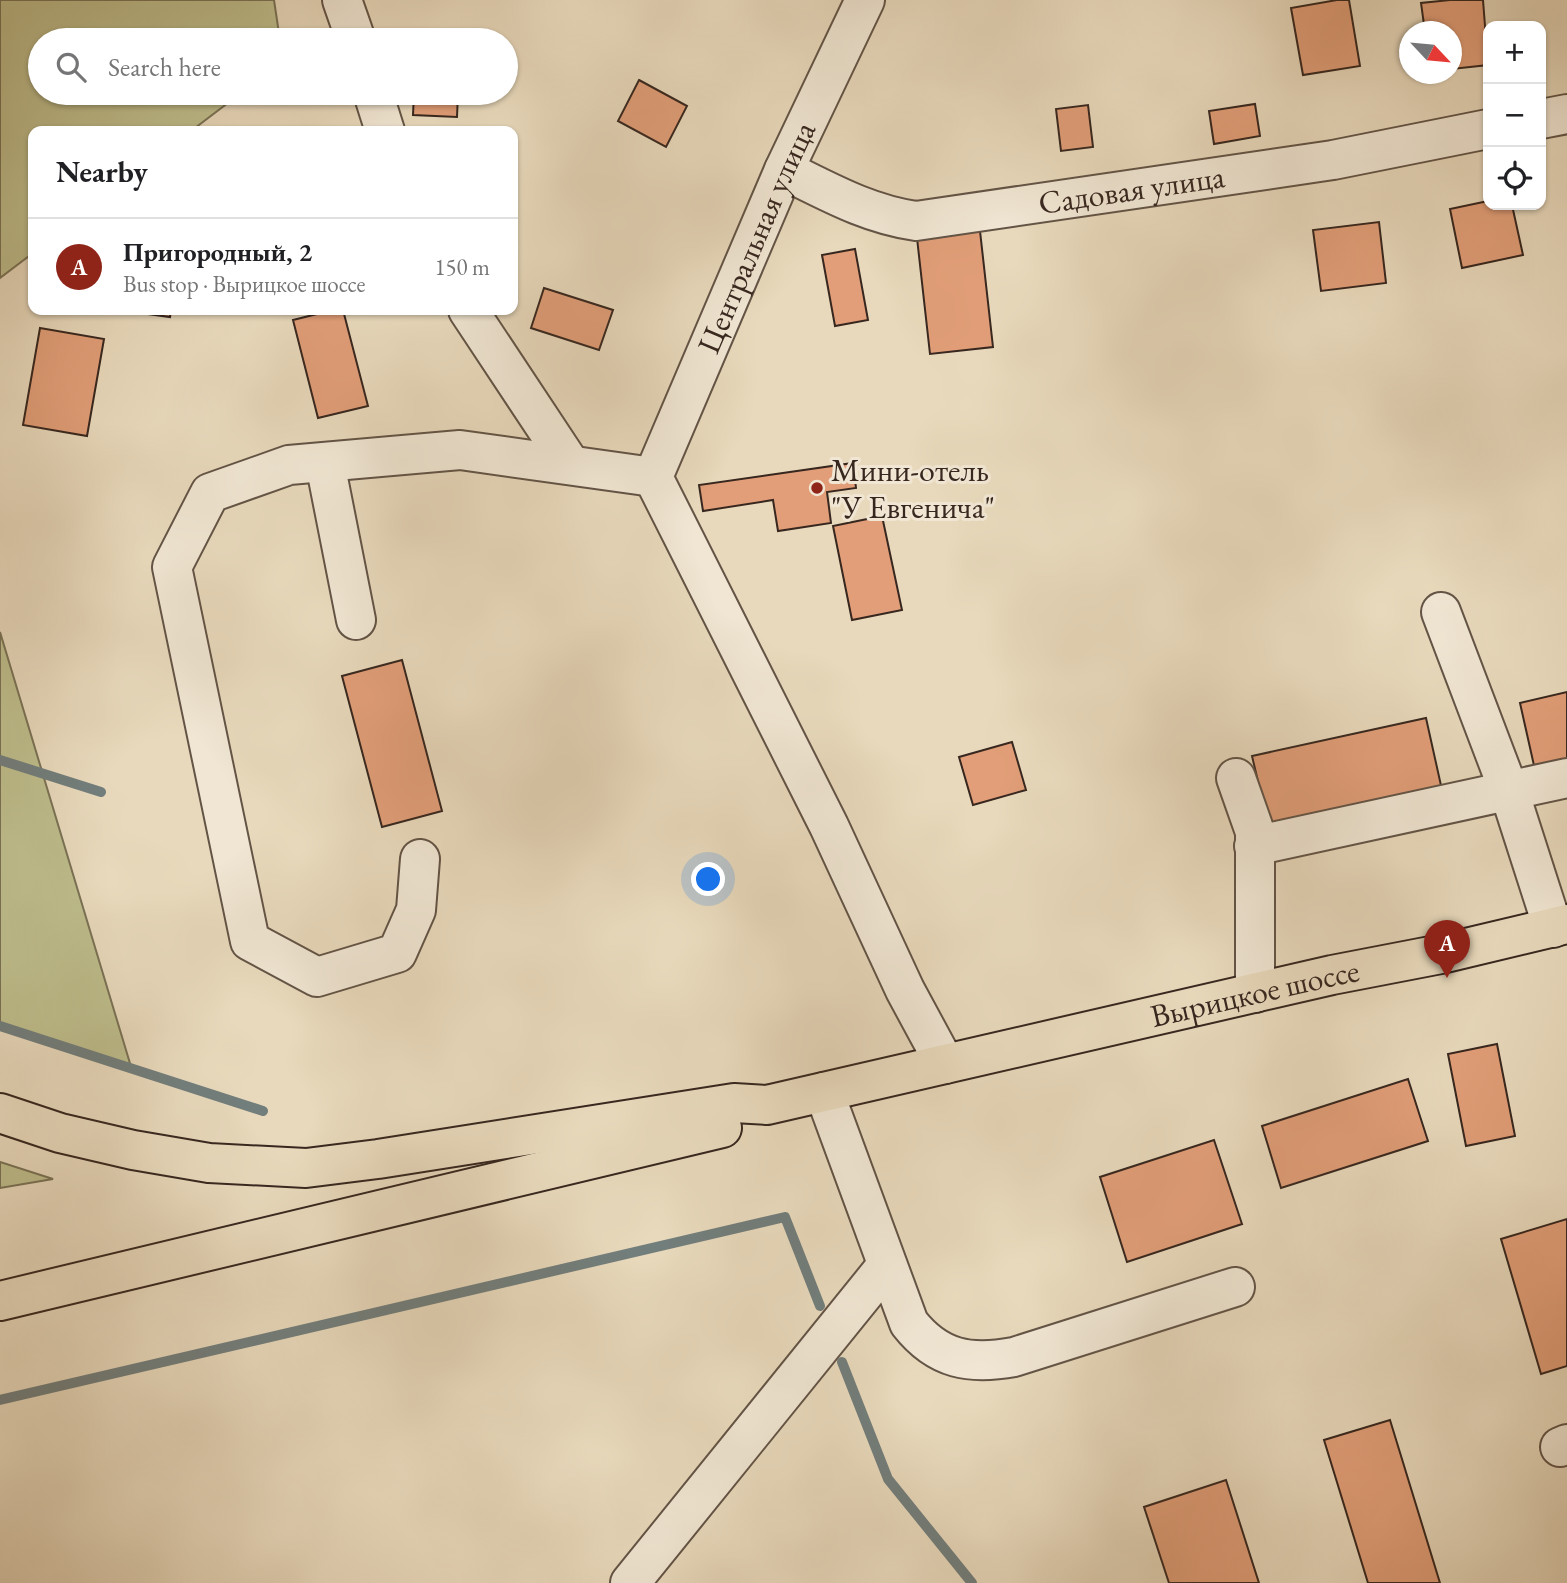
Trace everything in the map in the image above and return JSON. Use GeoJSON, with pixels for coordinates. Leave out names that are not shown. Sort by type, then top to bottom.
{"type":"FeatureCollection","features":[{"type":"Feature","properties":{"kind":"main road","name":"Вырицкое шоссе"},"geometry":{"type":"LineString","coordinates":[[750,1104],[824,1092],[1560,926]]}},
{"type":"Feature","properties":{"kind":"main road"},"geometry":{"type":"LineString","coordinates":[[0,1113],[60,1133],[133,1150],[209,1163],[306,1168],[750,1104]]}},
{"type":"Feature","properties":{"kind":"main road"},"geometry":{"type":"LineString","coordinates":[[0,1301],[735,1124],[750,1104]]}},
{"type":"Feature","properties":{"kind":"main road"},"geometry":{"type":"LineString","coordinates":[[0,1279],[750,1104]]}},
{"type":"Feature","properties":{"kind":"main road"},"geometry":{"type":"LineString","coordinates":[[0,1316],[199,1253]]}},
{"type":"Feature","properties":{"kind":"street"},"geometry":{"type":"LineString","coordinates":[[342,0],[352,28]]}},
{"type":"Feature","properties":{"kind":"street","name":"Центральная улица"},"geometry":{"type":"LineString","coordinates":[[653,477],[784,170],[865,0]]}},
{"type":"Feature","properties":{"kind":"street"},"geometry":{"type":"LineString","coordinates":[[377,105],[383,126]]}},
{"type":"Feature","properties":{"kind":"street"},"geometry":{"type":"LineString","coordinates":[[1546,118],[1567,114]]}},
{"type":"Feature","properties":{"kind":"street","name":"Садовая улица"},"geometry":{"type":"LineString","coordinates":[[784,170],[863,208],[887,216],[916,220],[1333,160],[1483,130]]}},
{"type":"Feature","properties":{"kind":"street"},"geometry":{"type":"LineString","coordinates":[[471,315],[569,464]]}},
{"type":"Feature","properties":{"kind":"street"},"geometry":{"type":"LineString","coordinates":[[419,859],[416,910],[397,953],[317,976],[250,942],[172,567],[210,493],[289,465],[460,450],[653,477],[829,826],[905,990],[945,1064]]}},
{"type":"Feature","properties":{"kind":"street"},"geometry":{"type":"LineString","coordinates":[[325,463],[356,620]]}},
{"type":"Feature","properties":{"kind":"street"},"geometry":{"type":"LineString","coordinates":[[1441,612],[1560,926]]}},
{"type":"Feature","properties":{"kind":"street"},"geometry":{"type":"LineString","coordinates":[[1237,778],[1255,832],[1255,993]]}},
{"type":"Feature","properties":{"kind":"street"},"geometry":{"type":"LineString","coordinates":[[1254,846],[1567,778]]}},
{"type":"Feature","properties":{"kind":"street"},"geometry":{"type":"LineString","coordinates":[[824,1092],[909,1323],[922,1340],[945,1354],[982,1363],[1014,1357],[1235,1287]]}},
{"type":"Feature","properties":{"kind":"street"},"geometry":{"type":"LineString","coordinates":[[630,1583],[887,1265]]}},
{"type":"Feature","properties":{"kind":"shaded area"},"geometry":{"type":"Polygon","coordinates":[[[0,0],[274,0],[278,28],[28,28],[28,105],[225,105],[198,126],[28,126],[28,257],[0,278],[0,0]]]}},
{"type":"Feature","properties":{"kind":"shaded area"},"geometry":{"type":"Polygon","coordinates":[[[0,632],[132,1070],[0,1026],[0,632]]]}},
{"type":"Feature","properties":{"kind":"shaded area"},"geometry":{"type":"Polygon","coordinates":[[[0,1162],[53,1179],[0,1188],[0,1162]]]}},
{"type":"Feature","properties":{"kind":"building"},"geometry":{"type":"Polygon","coordinates":[[[1349,0],[1360,66],[1303,75],[1291,8],[1349,0]]]}},
{"type":"Feature","properties":{"kind":"building"},"geometry":{"type":"Polygon","coordinates":[[[1483,0],[1483,66],[1462,68],[1462,21],[1423,21],[1421,3],[1483,0]]]}},
{"type":"Feature","properties":{"kind":"building"},"geometry":{"type":"Polygon","coordinates":[[[639,80],[687,106],[666,147],[618,121],[639,80]]]}},
{"type":"Feature","properties":{"kind":"building"},"geometry":{"type":"Polygon","coordinates":[[[1255,104],[1260,136],[1214,144],[1209,111],[1255,104]]]}},
{"type":"Feature","properties":{"kind":"building"},"geometry":{"type":"Polygon","coordinates":[[[413,105],[458,105],[457,117],[413,115],[413,105]]]}},
{"type":"Feature","properties":{"kind":"building"},"geometry":{"type":"Polygon","coordinates":[[[1088,105],[1093,147],[1061,151],[1056,109],[1088,105]]]}},
{"type":"Feature","properties":{"kind":"building"},"geometry":{"type":"Polygon","coordinates":[[[1483,202],[1483,210],[1513,210],[1523,255],[1462,268],[1450,209],[1483,202]]]}},
{"type":"Feature","properties":{"kind":"building"},"geometry":{"type":"Polygon","coordinates":[[[1379,222],[1386,283],[1321,291],[1313,230],[1379,222]]]}},
{"type":"Feature","properties":{"kind":"building"},"geometry":{"type":"Polygon","coordinates":[[[980,231],[993,347],[930,354],[917,238],[980,231]]]}},
{"type":"Feature","properties":{"kind":"building"},"geometry":{"type":"Polygon","coordinates":[[[855,249],[868,320],[835,326],[822,255],[855,249]]]}},
{"type":"Feature","properties":{"kind":"building"},"geometry":{"type":"Polygon","coordinates":[[[544,288],[613,310],[599,350],[531,328],[544,288]]]}},
{"type":"Feature","properties":{"kind":"building"},"geometry":{"type":"Polygon","coordinates":[[[313,315],[344,315],[368,406],[318,418],[293,320],[313,315]]]}},
{"type":"Feature","properties":{"kind":"building"},"geometry":{"type":"Polygon","coordinates":[[[40,328],[104,339],[87,436],[23,425],[40,328]]]}},
{"type":"Feature","properties":{"kind":"building"},"geometry":{"type":"Polygon","coordinates":[[[853,463],[856,488],[827,492],[831,523],[778,531],[773,500],[703,511],[699,485],[853,463]]]}},
{"type":"Feature","properties":{"kind":"building"},"geometry":{"type":"Polygon","coordinates":[[[882,516],[902,610],[852,620],[833,526],[882,516]]]}},
{"type":"Feature","properties":{"kind":"building"},"geometry":{"type":"Polygon","coordinates":[[[402,660],[442,811],[382,827],[342,676],[402,660]]]}},
{"type":"Feature","properties":{"kind":"building"},"geometry":{"type":"Polygon","coordinates":[[[1567,692],[1567,763],[1535,770],[1520,703],[1567,692]]]}},
{"type":"Feature","properties":{"kind":"building"},"geometry":{"type":"Polygon","coordinates":[[[1426,718],[1442,790],[1269,828],[1252,756],[1426,718]]]}},
{"type":"Feature","properties":{"kind":"building"},"geometry":{"type":"Polygon","coordinates":[[[1012,742],[1026,790],[973,805],[959,757],[1012,742]]]}},
{"type":"Feature","properties":{"kind":"building"},"geometry":{"type":"Polygon","coordinates":[[[1497,1044],[1515,1136],[1466,1146],[1448,1054],[1497,1044]]]}},
{"type":"Feature","properties":{"kind":"building"},"geometry":{"type":"Polygon","coordinates":[[[1408,1079],[1428,1141],[1281,1188],[1262,1126],[1408,1079]]]}},
{"type":"Feature","properties":{"kind":"building"},"geometry":{"type":"Polygon","coordinates":[[[1214,1140],[1242,1224],[1127,1262],[1100,1177],[1214,1140]]]}},
{"type":"Feature","properties":{"kind":"building"},"geometry":{"type":"Polygon","coordinates":[[[1567,1219],[1567,1366],[1541,1374],[1501,1239],[1567,1219]]]}},
{"type":"Feature","properties":{"kind":"building"},"geometry":{"type":"Polygon","coordinates":[[[1390,1420],[1440,1583],[1368,1583],[1324,1440],[1390,1420]]]}},
{"type":"Feature","properties":{"kind":"building"},"geometry":{"type":"Polygon","coordinates":[[[1226,1480],[1259,1583],[1169,1583],[1144,1507],[1226,1480]]]}},
{"type":"Feature","properties":{"kind":"waterway"},"geometry":{"type":"LineString","coordinates":[[0,760],[101,792]]}},
{"type":"Feature","properties":{"kind":"waterway"},"geometry":{"type":"LineString","coordinates":[[0,1026],[263,1111]]}},
{"type":"Feature","properties":{"kind":"waterway"},"geometry":{"type":"LineString","coordinates":[[0,1400],[785,1217],[820,1306]]}},
{"type":"Feature","properties":{"kind":"waterway"},"geometry":{"type":"LineString","coordinates":[[842,1362],[888,1479],[972,1583]]}},
{"type":"Feature","properties":{"kind":"place","name":"Мини-отель \"У Евгенича\""},"geometry":{"type":"Point","coordinates":[817,488]}},
{"type":"Feature","properties":{"kind":"place","name":"Пригородный, 2"},"geometry":{"type":"Point","coordinates":[1447,978]}}]}
